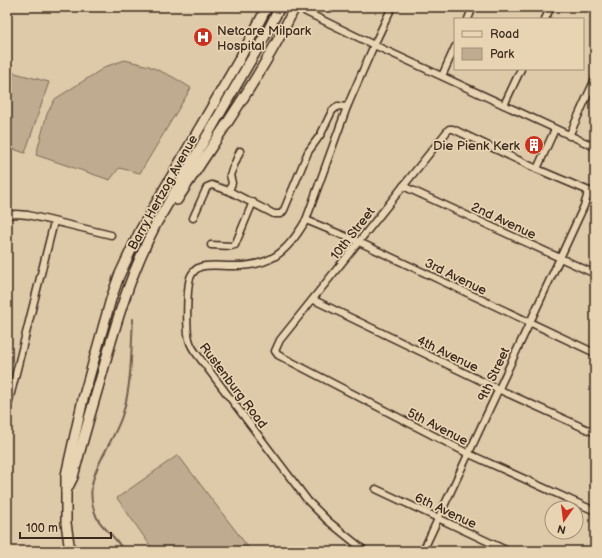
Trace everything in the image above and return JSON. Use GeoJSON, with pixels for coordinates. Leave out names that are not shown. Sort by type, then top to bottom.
{"type":"FeatureCollection","features":[{"type":"Feature","properties":{"kind":"main road","name":"Barry Hertzog Avenue"},"geometry":{"type":"LineString","coordinates":[[70,551],[66,523],[66,475],[83,399],[107,311],[119,276],[151,211],[239,60],[266,7]]}},
{"type":"Feature","properties":{"kind":"main road","name":"Barry Hertzog Avenue"},"geometry":{"type":"LineString","coordinates":[[66,492],[73,477],[126,291],[149,238],[280,7]]}},
{"type":"Feature","properties":{"kind":"main road"},"geometry":{"type":"LineString","coordinates":[[149,238],[169,212],[261,71],[278,42],[295,7]]}},
{"type":"Feature","properties":{"kind":"street","name":"Rustenburg Road"},"geometry":{"type":"LineString","coordinates":[[365,551],[328,522],[308,501],[196,353],[189,340],[188,306],[190,281],[193,272],[197,269],[209,266],[245,266],[264,262],[275,257],[290,244],[298,233],[306,220],[347,107],[392,7]]}},
{"type":"Feature","properties":{"kind":"street"},"geometry":{"type":"LineString","coordinates":[[468,18],[473,7]]}},
{"type":"Feature","properties":{"kind":"street"},"geometry":{"type":"LineString","coordinates":[[546,18],[551,7]]}},
{"type":"Feature","properties":{"kind":"street"},"geometry":{"type":"LineString","coordinates":[[306,12],[595,147]]}},
{"type":"Feature","properties":{"kind":"street"},"geometry":{"type":"LineString","coordinates":[[442,76],[454,49]]}},
{"type":"Feature","properties":{"kind":"street"},"geometry":{"type":"LineString","coordinates":[[504,105],[522,70]]}},
{"type":"Feature","properties":{"kind":"street"},"geometry":{"type":"LineString","coordinates":[[569,136],[595,79]]}},
{"type":"Feature","properties":{"kind":"street"},"geometry":{"type":"LineString","coordinates":[[193,218],[207,187],[212,185],[253,202],[276,215],[283,212],[308,152],[321,134],[332,111],[338,106],[347,107]]}},
{"type":"Feature","properties":{"kind":"street","name":"10th Street"},"geometry":{"type":"LineString","coordinates":[[275,351],[280,340],[314,300],[448,130],[453,129],[537,169]]}},
{"type":"Feature","properties":{"kind":"street"},"geometry":{"type":"LineString","coordinates":[[555,129],[537,169],[581,188],[591,195]]}},
{"type":"Feature","properties":{"kind":"street"},"geometry":{"type":"LineString","coordinates":[[229,191],[232,183],[230,175],[240,151]]}},
{"type":"Feature","properties":{"kind":"street","name":"2nd Avenue"},"geometry":{"type":"LineString","coordinates":[[403,186],[595,274]]}},
{"type":"Feature","properties":{"kind":"street","name":"9th Street"},"geometry":{"type":"LineString","coordinates":[[422,551],[584,206],[591,195]]}},
{"type":"Feature","properties":{"kind":"street"},"geometry":{"type":"LineString","coordinates":[[211,245],[235,245],[253,202]]}},
{"type":"Feature","properties":{"kind":"street"},"geometry":{"type":"LineString","coordinates":[[7,215],[22,214],[111,235]]}},
{"type":"Feature","properties":{"kind":"street","name":"3rd Avenue"},"geometry":{"type":"LineString","coordinates":[[306,220],[359,242],[595,353]]}},
{"type":"Feature","properties":{"kind":"street"},"geometry":{"type":"LineString","coordinates":[[7,410],[54,222]]}},
{"type":"Feature","properties":{"kind":"street","name":"4th Avenue"},"geometry":{"type":"LineString","coordinates":[[314,300],[498,389],[595,433]]}},
{"type":"Feature","properties":{"kind":"street","name":"5th Avenue"},"geometry":{"type":"LineString","coordinates":[[275,351],[278,355],[467,453],[595,511]]}},
{"type":"Feature","properties":{"kind":"street","name":"6th Avenue"},"geometry":{"type":"LineString","coordinates":[[376,489],[508,551]]}},
{"type":"Feature","properties":{"kind":"green space"},"geometry":{"type":"Polygon","coordinates":[[[125,60],[149,66],[173,77],[191,88],[140,173],[119,168],[110,180],[36,155],[47,114],[55,99],[107,66],[125,60]]]}},
{"type":"Feature","properties":{"kind":"green space"},"geometry":{"type":"Polygon","coordinates":[[[11,72],[49,82],[25,153],[7,147],[7,89],[11,72]]]}},
{"type":"Feature","properties":{"kind":"green space"},"geometry":{"type":"Polygon","coordinates":[[[178,455],[251,551],[154,551],[117,498],[178,455]]]}},
{"type":"Feature","properties":{"kind":"waterway"},"geometry":{"type":"LineString","coordinates":[[124,551],[97,518],[92,503],[92,490],[94,477],[99,464],[118,426],[126,402],[131,366],[133,319]]}},
{"type":"Feature","properties":{"kind":"place","name":"Netcare Milpark Hospital"},"geometry":{"type":"Point","coordinates":[203,37]}},
{"type":"Feature","properties":{"kind":"place","name":"Die Pienk Kerk"},"geometry":{"type":"Point","coordinates":[534,145]}}]}
